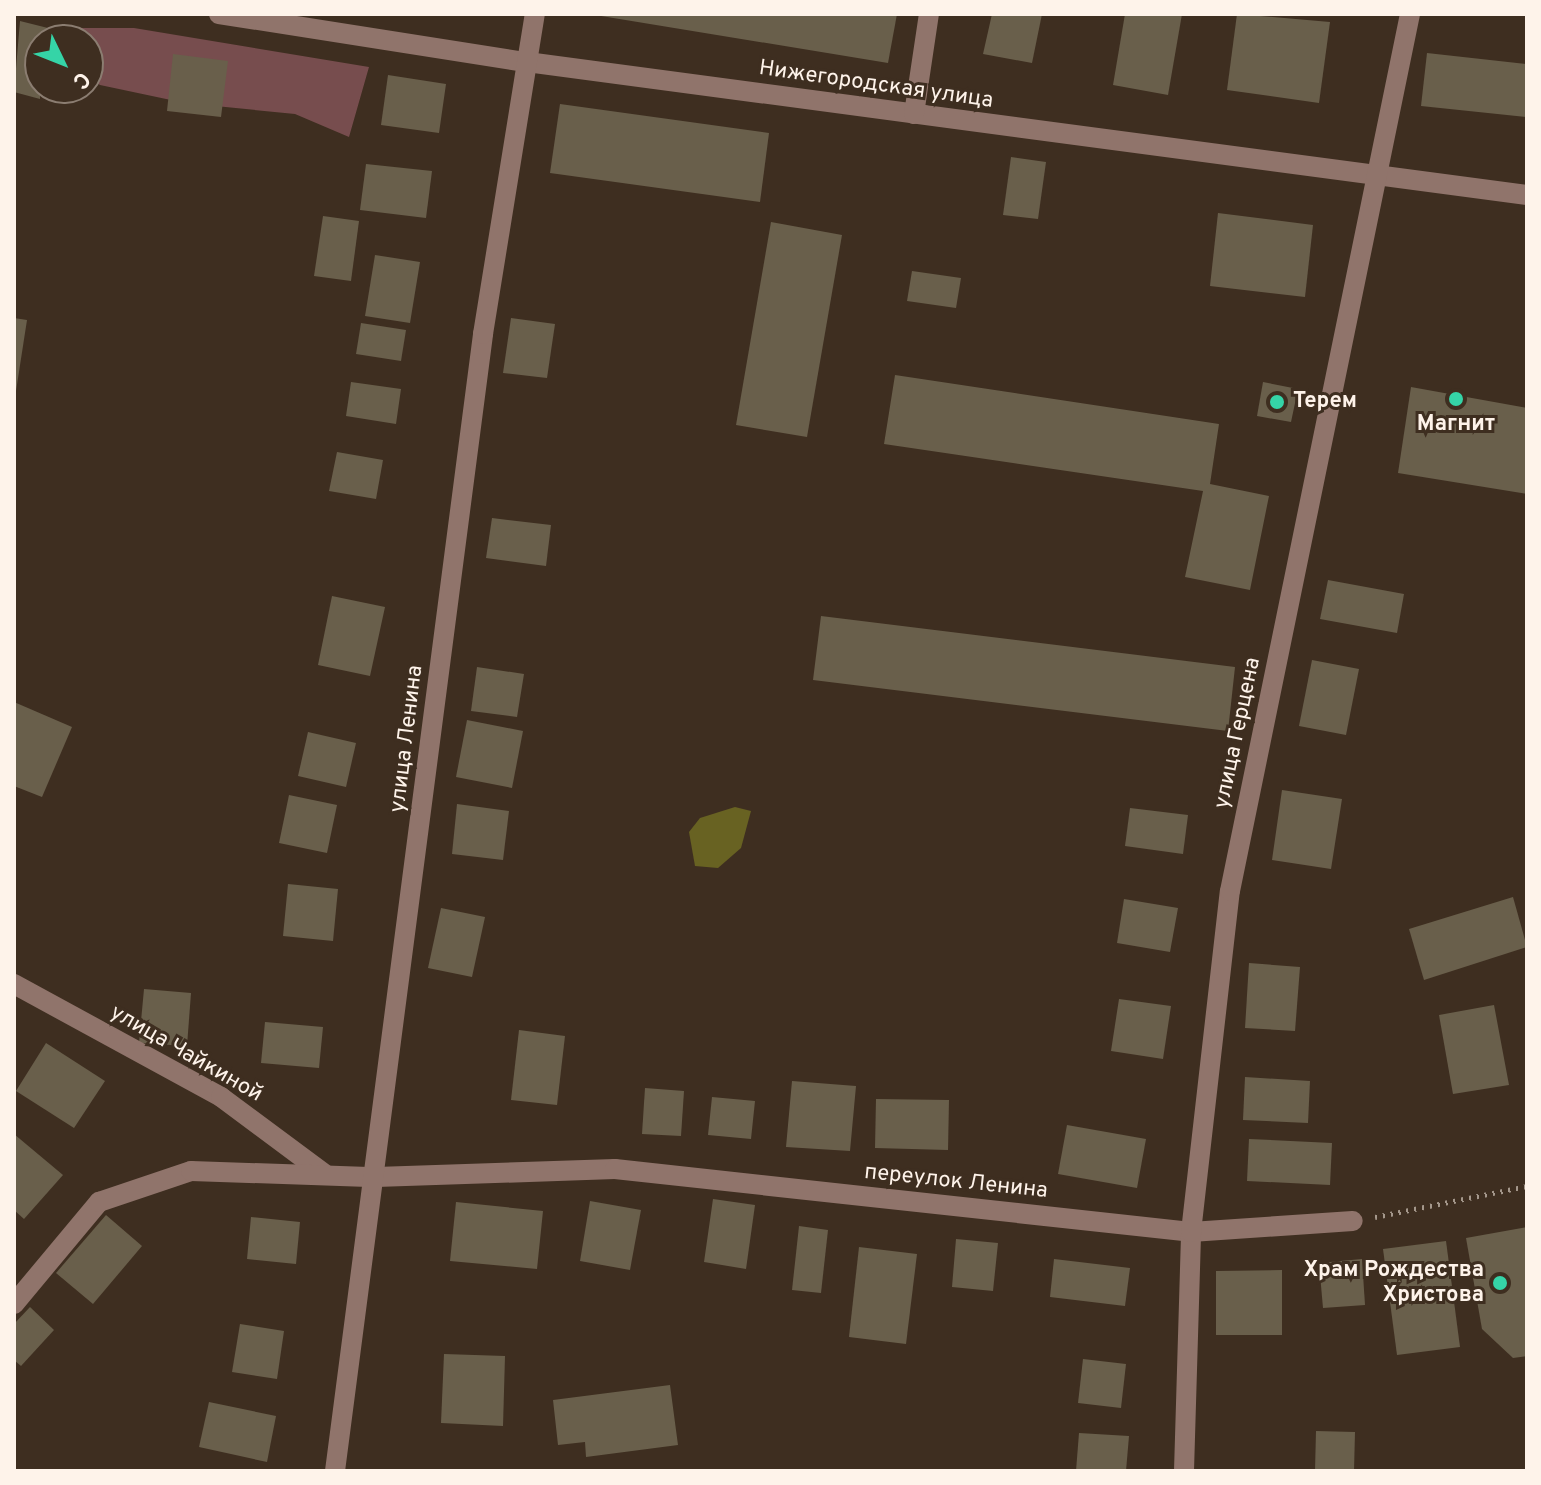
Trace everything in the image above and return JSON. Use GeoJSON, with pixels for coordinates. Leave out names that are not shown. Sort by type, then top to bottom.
{"type":"FeatureCollection","features":[{"type":"Feature","properties":{"kind":"street","name":"Нижегородская улица"},"geometry":{"type":"LineString","coordinates":[[219,14],[527,62],[1379,178],[1527,195]]}},
{"type":"Feature","properties":{"kind":"street","name":"улица Ленина"},"geometry":{"type":"LineString","coordinates":[[335,1471],[376,1177],[483,334],[535,14]]}},
{"type":"Feature","properties":{"kind":"street"},"geometry":{"type":"LineString","coordinates":[[914,114],[929,14]]}},
{"type":"Feature","properties":{"kind":"street","name":"улица Герцена"},"geometry":{"type":"LineString","coordinates":[[1184,1471],[1191,1232],[1230,891],[1379,178],[1410,14]]}},
{"type":"Feature","properties":{"kind":"street","name":"улица Чайкиной"},"geometry":{"type":"LineString","coordinates":[[14,984],[221,1097],[326,1175]]}},
{"type":"Feature","properties":{"kind":"street","name":"переулок Ленина"},"geometry":{"type":"LineString","coordinates":[[14,1304],[99,1202],[191,1171],[376,1177],[615,1169],[1191,1232],[1353,1221]]}},
{"type":"Feature","properties":{"kind":"path"},"geometry":{"type":"LineString","coordinates":[[1353,1221],[1527,1186]]}},
{"type":"Feature","properties":{"kind":"shaded area"},"geometry":{"type":"Polygon","coordinates":[[[104,28],[134,28],[369,67],[349,137],[295,114],[185,103],[104,86],[104,28]]]}},
{"type":"Feature","properties":{"kind":"shaded area"},"geometry":{"type":"Polygon","coordinates":[[[735,807],[751,811],[741,848],[718,868],[695,866],[689,832],[700,818],[735,807]]]}},
{"type":"Feature","properties":{"kind":"building"},"geometry":{"type":"Polygon","coordinates":[[[589,14],[897,14],[888,63],[589,14]]]}},
{"type":"Feature","properties":{"kind":"building"},"geometry":{"type":"Polygon","coordinates":[[[992,14],[1042,14],[1032,63],[983,54],[992,14]]]}},
{"type":"Feature","properties":{"kind":"building"},"geometry":{"type":"Polygon","coordinates":[[[1125,14],[1182,14],[1168,95],[1113,85],[1125,14]]]}},
{"type":"Feature","properties":{"kind":"building"},"geometry":{"type":"Polygon","coordinates":[[[1237,14],[1330,22],[1319,103],[1227,90],[1237,14]]]}},
{"type":"Feature","properties":{"kind":"building"},"geometry":{"type":"Polygon","coordinates":[[[20,21],[32,24],[24,24],[24,95],[14,92],[20,21]]]}},
{"type":"Feature","properties":{"kind":"building"},"geometry":{"type":"Polygon","coordinates":[[[1427,53],[1527,64],[1527,117],[1421,106],[1427,53]]]}},
{"type":"Feature","properties":{"kind":"building"},"geometry":{"type":"Polygon","coordinates":[[[173,54],[228,61],[221,117],[167,111],[173,54]]]}},
{"type":"Feature","properties":{"kind":"building"},"geometry":{"type":"Polygon","coordinates":[[[388,75],[446,84],[439,133],[381,125],[388,75]]]}},
{"type":"Feature","properties":{"kind":"building"},"geometry":{"type":"Polygon","coordinates":[[[560,104],[769,133],[760,202],[550,173],[560,104]]]}},
{"type":"Feature","properties":{"kind":"building"},"geometry":{"type":"Polygon","coordinates":[[[1011,157],[1046,162],[1038,219],[1003,215],[1011,157]]]}},
{"type":"Feature","properties":{"kind":"building"},"geometry":{"type":"Polygon","coordinates":[[[366,164],[432,171],[426,218],[360,210],[366,164]]]}},
{"type":"Feature","properties":{"kind":"building"},"geometry":{"type":"Polygon","coordinates":[[[1218,213],[1313,225],[1305,297],[1210,286],[1218,213]]]}},
{"type":"Feature","properties":{"kind":"building"},"geometry":{"type":"Polygon","coordinates":[[[323,216],[359,221],[351,281],[314,276],[323,216]]]}},
{"type":"Feature","properties":{"kind":"building"},"geometry":{"type":"Polygon","coordinates":[[[771,222],[842,235],[807,437],[736,425],[771,222]]]}},
{"type":"Feature","properties":{"kind":"building"},"geometry":{"type":"Polygon","coordinates":[[[375,255],[420,262],[410,323],[365,316],[375,255]]]}},
{"type":"Feature","properties":{"kind":"building"},"geometry":{"type":"Polygon","coordinates":[[[912,271],[961,278],[956,308],[907,301],[912,271]]]}},
{"type":"Feature","properties":{"kind":"building"},"geometry":{"type":"Polygon","coordinates":[[[14,318],[27,320],[16,391],[14,391],[14,318]]]}},
{"type":"Feature","properties":{"kind":"building"},"geometry":{"type":"Polygon","coordinates":[[[511,318],[555,324],[547,378],[503,373],[511,318]]]}},
{"type":"Feature","properties":{"kind":"building"},"geometry":{"type":"Polygon","coordinates":[[[361,323],[406,330],[401,361],[356,354],[361,323]]]}},
{"type":"Feature","properties":{"kind":"building"},"geometry":{"type":"Polygon","coordinates":[[[895,375],[1219,424],[1210,484],[1269,496],[1250,590],[1185,577],[1203,491],[884,444],[895,375]]]}},
{"type":"Feature","properties":{"kind":"building"},"geometry":{"type":"Polygon","coordinates":[[[351,382],[401,389],[396,424],[346,416],[351,382]]]}},
{"type":"Feature","properties":{"kind":"building","name":"Терем"},"geometry":{"type":"Polygon","coordinates":[[[1263,382],[1298,389],[1291,422],[1257,416],[1263,382]]]}},
{"type":"Feature","properties":{"kind":"building"},"geometry":{"type":"Polygon","coordinates":[[[1411,387],[1527,408],[1527,494],[1398,473],[1411,387]]]}},
{"type":"Feature","properties":{"kind":"building"},"geometry":{"type":"Polygon","coordinates":[[[337,452],[383,460],[376,499],[329,491],[337,452]]]}},
{"type":"Feature","properties":{"kind":"building"},"geometry":{"type":"Polygon","coordinates":[[[492,518],[551,525],[546,566],[486,558],[492,518]]]}},
{"type":"Feature","properties":{"kind":"building"},"geometry":{"type":"Polygon","coordinates":[[[1328,580],[1404,594],[1397,633],[1320,619],[1328,580]]]}},
{"type":"Feature","properties":{"kind":"building"},"geometry":{"type":"Polygon","coordinates":[[[332,596],[385,607],[370,676],[318,665],[332,596]]]}},
{"type":"Feature","properties":{"kind":"building"},"geometry":{"type":"Polygon","coordinates":[[[821,616],[1235,667],[1228,731],[813,680],[821,616]]]}},
{"type":"Feature","properties":{"kind":"building"},"geometry":{"type":"Polygon","coordinates":[[[1312,660],[1359,669],[1346,735],[1299,726],[1312,660]]]}},
{"type":"Feature","properties":{"kind":"building"},"geometry":{"type":"Polygon","coordinates":[[[477,667],[524,674],[517,717],[471,711],[477,667]]]}},
{"type":"Feature","properties":{"kind":"building"},"geometry":{"type":"Polygon","coordinates":[[[14,702],[72,727],[42,797],[14,786],[14,702]]]}},
{"type":"Feature","properties":{"kind":"building"},"geometry":{"type":"Polygon","coordinates":[[[467,720],[523,731],[512,788],[456,777],[467,720]]]}},
{"type":"Feature","properties":{"kind":"building"},"geometry":{"type":"Polygon","coordinates":[[[308,732],[356,743],[346,787],[298,776],[308,732]]]}},
{"type":"Feature","properties":{"kind":"building"},"geometry":{"type":"Polygon","coordinates":[[[1282,790],[1342,799],[1331,869],[1272,860],[1282,790]]]}},
{"type":"Feature","properties":{"kind":"building"},"geometry":{"type":"Polygon","coordinates":[[[289,795],[337,805],[327,853],[279,843],[289,795]]]}},
{"type":"Feature","properties":{"kind":"building"},"geometry":{"type":"Polygon","coordinates":[[[457,804],[509,811],[503,860],[452,854],[457,804]]]}},
{"type":"Feature","properties":{"kind":"building"},"geometry":{"type":"Polygon","coordinates":[[[1130,808],[1188,815],[1183,854],[1125,846],[1130,808]]]}},
{"type":"Feature","properties":{"kind":"building"},"geometry":{"type":"Polygon","coordinates":[[[288,884],[338,889],[333,941],[283,936],[288,884]]]}},
{"type":"Feature","properties":{"kind":"building"},"geometry":{"type":"Polygon","coordinates":[[[1513,897],[1527,947],[1424,980],[1409,929],[1513,897]]]}},
{"type":"Feature","properties":{"kind":"building"},"geometry":{"type":"Polygon","coordinates":[[[1124,899],[1178,908],[1170,952],[1117,943],[1124,899]]]}},
{"type":"Feature","properties":{"kind":"building"},"geometry":{"type":"Polygon","coordinates":[[[441,908],[485,917],[472,977],[428,968],[441,908]]]}},
{"type":"Feature","properties":{"kind":"building"},"geometry":{"type":"Polygon","coordinates":[[[1249,963],[1300,967],[1295,1031],[1245,1028],[1249,963]]]}},
{"type":"Feature","properties":{"kind":"building"},"geometry":{"type":"Polygon","coordinates":[[[144,989],[191,993],[187,1046],[139,1043],[144,989]]]}},
{"type":"Feature","properties":{"kind":"building"},"geometry":{"type":"Polygon","coordinates":[[[1119,999],[1171,1006],[1163,1059],[1111,1051],[1119,999]]]}},
{"type":"Feature","properties":{"kind":"building"},"geometry":{"type":"Polygon","coordinates":[[[1494,1005],[1509,1085],[1453,1094],[1439,1015],[1494,1005]]]}},
{"type":"Feature","properties":{"kind":"building"},"geometry":{"type":"Polygon","coordinates":[[[265,1022],[323,1027],[319,1068],[261,1063],[265,1022]]]}},
{"type":"Feature","properties":{"kind":"building"},"geometry":{"type":"Polygon","coordinates":[[[519,1030],[565,1036],[557,1105],[511,1100],[519,1030]]]}},
{"type":"Feature","properties":{"kind":"building"},"geometry":{"type":"Polygon","coordinates":[[[46,1043],[105,1081],[74,1128],[16,1091],[46,1043]]]}},
{"type":"Feature","properties":{"kind":"building"},"geometry":{"type":"Polygon","coordinates":[[[1245,1077],[1310,1081],[1308,1123],[1243,1120],[1245,1077]]]}},
{"type":"Feature","properties":{"kind":"building"},"geometry":{"type":"Polygon","coordinates":[[[792,1081],[856,1086],[850,1151],[786,1147],[792,1081]]]}},
{"type":"Feature","properties":{"kind":"building"},"geometry":{"type":"Polygon","coordinates":[[[645,1088],[684,1091],[681,1136],[642,1134],[645,1088]]]}},
{"type":"Feature","properties":{"kind":"building"},"geometry":{"type":"Polygon","coordinates":[[[712,1097],[755,1101],[751,1139],[708,1135],[712,1097]]]}},
{"type":"Feature","properties":{"kind":"building"},"geometry":{"type":"Polygon","coordinates":[[[876,1099],[949,1100],[948,1150],[875,1148],[876,1099]]]}},
{"type":"Feature","properties":{"kind":"building"},"geometry":{"type":"Polygon","coordinates":[[[1067,1125],[1146,1139],[1137,1188],[1058,1174],[1067,1125]]]}},
{"type":"Feature","properties":{"kind":"building"},"geometry":{"type":"Polygon","coordinates":[[[14,1134],[63,1175],[24,1219],[14,1210],[14,1134]]]}},
{"type":"Feature","properties":{"kind":"building"},"geometry":{"type":"Polygon","coordinates":[[[1249,1139],[1332,1143],[1330,1185],[1247,1181],[1249,1139]]]}},
{"type":"Feature","properties":{"kind":"building"},"geometry":{"type":"Polygon","coordinates":[[[713,1199],[755,1205],[746,1269],[704,1262],[713,1199]]]}},
{"type":"Feature","properties":{"kind":"building"},"geometry":{"type":"Polygon","coordinates":[[[590,1201],[641,1210],[630,1270],[580,1261],[590,1201]]]}},
{"type":"Feature","properties":{"kind":"building"},"geometry":{"type":"Polygon","coordinates":[[[456,1202],[543,1211],[537,1269],[450,1261],[456,1202]]]}},
{"type":"Feature","properties":{"kind":"building"},"geometry":{"type":"Polygon","coordinates":[[[106,1215],[142,1246],[93,1304],[56,1273],[106,1215]]]}},
{"type":"Feature","properties":{"kind":"building"},"geometry":{"type":"Polygon","coordinates":[[[251,1217],[300,1222],[296,1264],[247,1259],[251,1217]]]}},
{"type":"Feature","properties":{"kind":"building"},"geometry":{"type":"Polygon","coordinates":[[[799,1226],[828,1230],[821,1293],[792,1290],[799,1226]]]}},
{"type":"Feature","properties":{"kind":"building","name":"Храм Рождества Христова"},"geometry":{"type":"Polygon","coordinates":[[[1527,1227],[1527,1356],[1513,1358],[1482,1329],[1466,1238],[1527,1227]]]}},
{"type":"Feature","properties":{"kind":"building"},"geometry":{"type":"Polygon","coordinates":[[[956,1239],[998,1243],[993,1291],[952,1287],[956,1239]]]}},
{"type":"Feature","properties":{"kind":"building"},"geometry":{"type":"Polygon","coordinates":[[[1446,1241],[1460,1347],[1397,1355],[1383,1249],[1446,1241]]]}},
{"type":"Feature","properties":{"kind":"building"},"geometry":{"type":"Polygon","coordinates":[[[859,1247],[917,1254],[906,1344],[849,1337],[859,1247]]]}},
{"type":"Feature","properties":{"kind":"building"},"geometry":{"type":"Polygon","coordinates":[[[1054,1259],[1130,1268],[1125,1306],[1050,1297],[1054,1259]]]}},
{"type":"Feature","properties":{"kind":"building"},"geometry":{"type":"Polygon","coordinates":[[[1362,1259],[1365,1305],[1323,1308],[1319,1263],[1362,1259]]]}},
{"type":"Feature","properties":{"kind":"building"},"geometry":{"type":"Polygon","coordinates":[[[1282,1270],[1282,1335],[1216,1335],[1216,1271],[1282,1270]]]}},
{"type":"Feature","properties":{"kind":"building"},"geometry":{"type":"Polygon","coordinates":[[[30,1307],[54,1330],[21,1366],[14,1360],[14,1324],[30,1307]]]}},
{"type":"Feature","properties":{"kind":"building"},"geometry":{"type":"Polygon","coordinates":[[[240,1324],[284,1331],[277,1379],[232,1372],[240,1324]]]}},
{"type":"Feature","properties":{"kind":"building"},"geometry":{"type":"Polygon","coordinates":[[[444,1354],[505,1356],[503,1426],[441,1423],[444,1354]]]}},
{"type":"Feature","properties":{"kind":"building"},"geometry":{"type":"Polygon","coordinates":[[[1083,1359],[1126,1364],[1121,1408],[1078,1403],[1083,1359]]]}},
{"type":"Feature","properties":{"kind":"building"},"geometry":{"type":"Polygon","coordinates":[[[670,1385],[678,1445],[586,1457],[585,1442],[558,1445],[553,1400],[670,1385]]]}},
{"type":"Feature","properties":{"kind":"building"},"geometry":{"type":"Polygon","coordinates":[[[209,1402],[276,1416],[267,1462],[199,1447],[209,1402]]]}},
{"type":"Feature","properties":{"kind":"building"},"geometry":{"type":"Polygon","coordinates":[[[1316,1431],[1355,1432],[1354,1471],[1315,1471],[1316,1431]]]}},
{"type":"Feature","properties":{"kind":"building"},"geometry":{"type":"Polygon","coordinates":[[[1079,1433],[1129,1436],[1126,1471],[1076,1471],[1079,1433]]]}},
{"type":"Feature","properties":{"kind":"place","name":"Магнит"},"geometry":{"type":"Point","coordinates":[1456,399]}},
{"type":"Feature","properties":{"kind":"place","name":"Терем"},"geometry":{"type":"Point","coordinates":[1277,402]}},
{"type":"Feature","properties":{"kind":"place","name":"Храм Рождества Христова"},"geometry":{"type":"Point","coordinates":[1500,1283]}}]}
